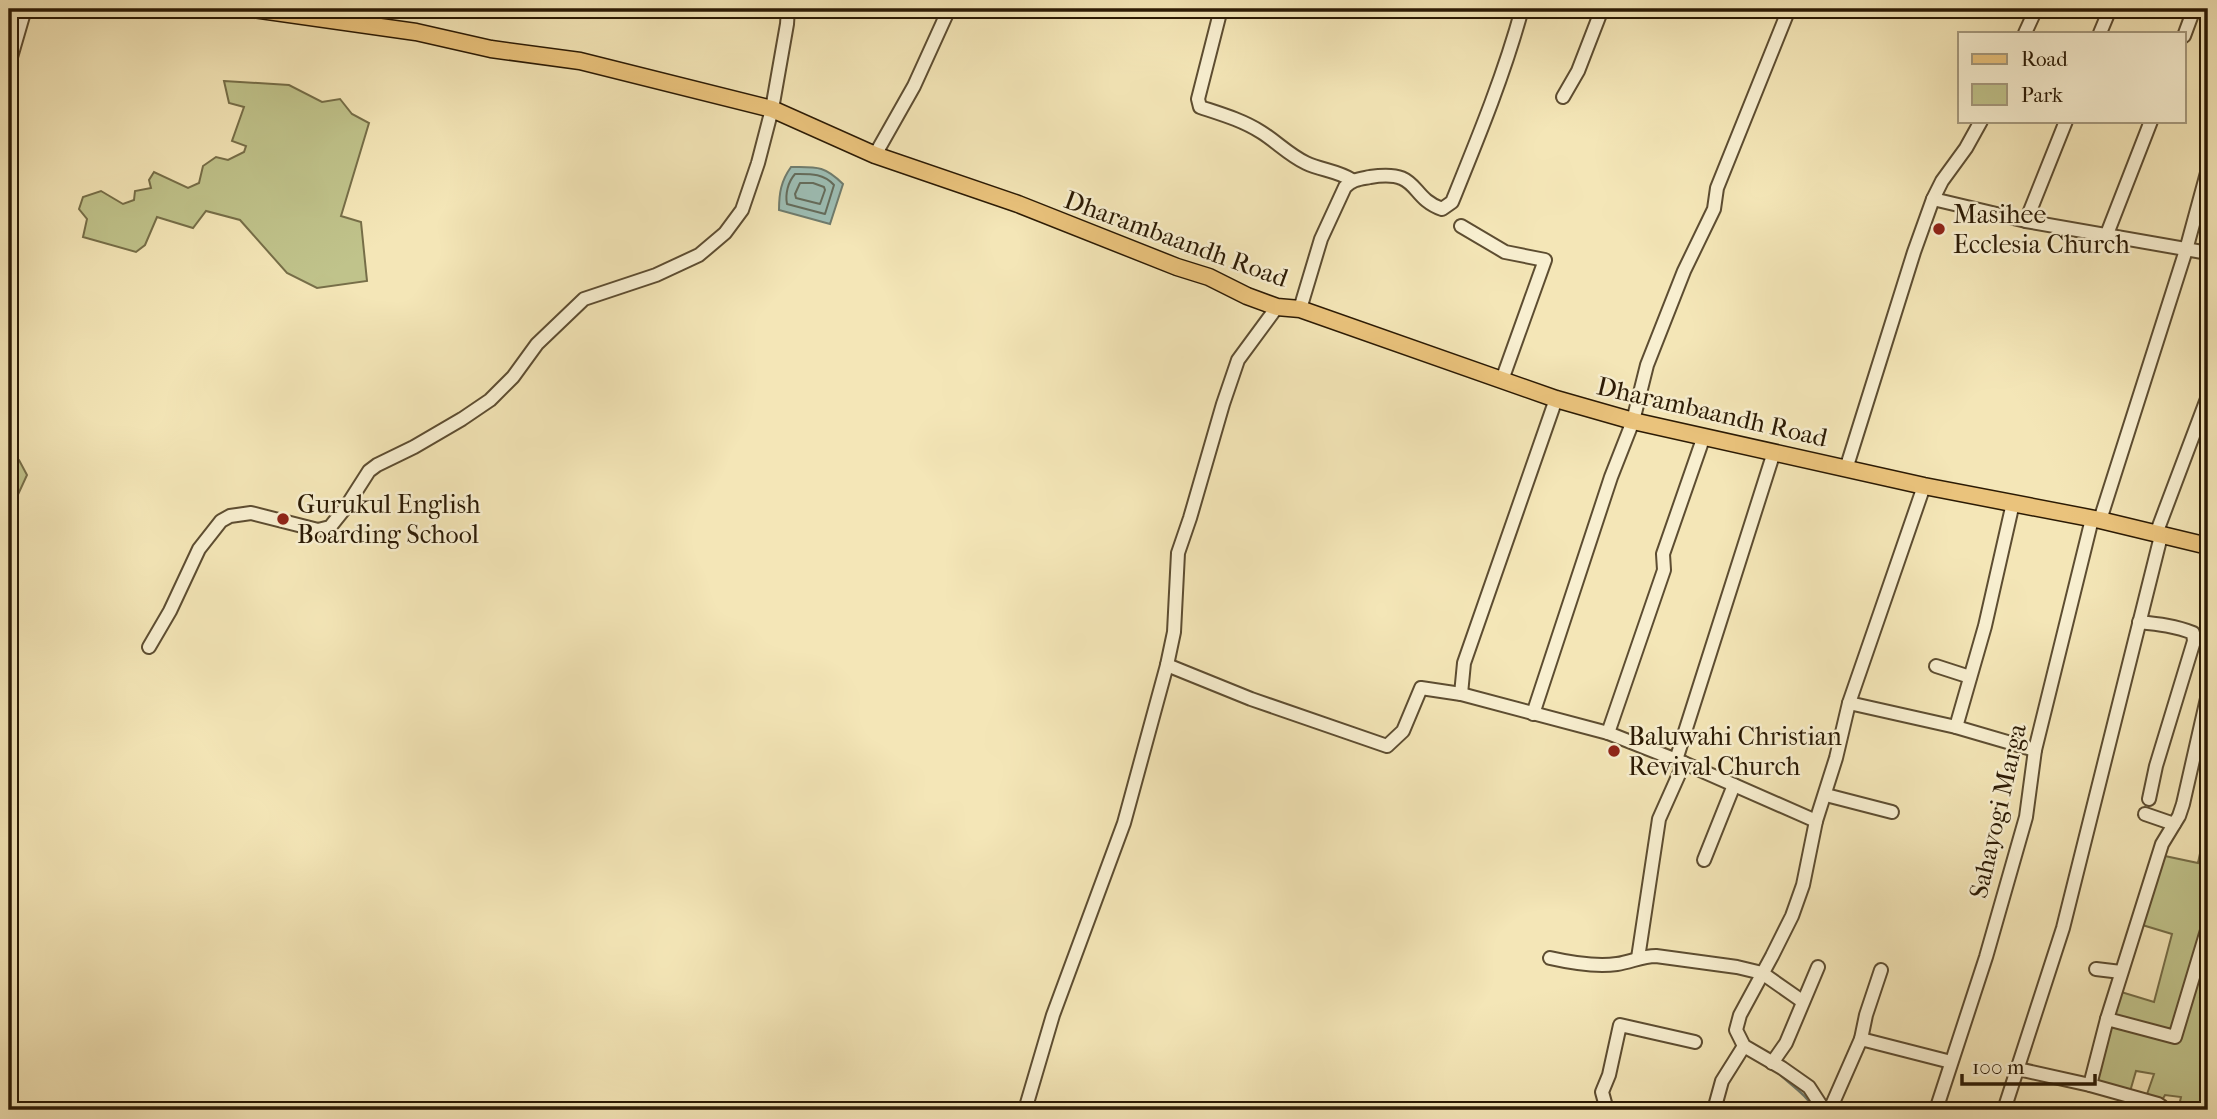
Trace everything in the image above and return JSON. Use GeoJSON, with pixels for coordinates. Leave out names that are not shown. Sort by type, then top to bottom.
{"type":"FeatureCollection","features":[{"type":"Feature","properties":{"kind":"main road","name":"Dharambaandh Road"},"geometry":{"type":"LineString","coordinates":[[252,9],[416,32],[491,49],[580,61],[772,109],[874,155],[1017,204],[1209,277],[1277,307],[1300,309],[1556,399],[1633,421],[1774,453],[2208,546]]}},
{"type":"Feature","properties":{"kind":"street"},"geometry":{"type":"LineString","coordinates":[[9,64],[25,9]]}},
{"type":"Feature","properties":{"kind":"street"},"geometry":{"type":"LineString","coordinates":[[149,647],[170,611],[199,549],[221,521],[230,516],[251,513],[318,530],[330,527],[369,471],[462,419],[490,400],[513,377],[537,344],[584,299],[656,275],[699,255],[724,233],[736,220],[749,195],[772,109],[788,9]]}},
{"type":"Feature","properties":{"kind":"street"},"geometry":{"type":"LineString","coordinates":[[874,155],[914,86],[949,9]]}},
{"type":"Feature","properties":{"kind":"street"},"geometry":{"type":"LineString","coordinates":[[1221,9],[1198,99],[1200,107],[1261,132],[1286,152],[1321,170],[1343,174],[1352,180]]}},
{"type":"Feature","properties":{"kind":"street"},"geometry":{"type":"LineString","coordinates":[[1300,309],[1321,239],[1345,187],[1352,180],[1399,176],[1435,207],[1442,209],[1452,202],[1486,120],[1522,9]]}},
{"type":"Feature","properties":{"kind":"street"},"geometry":{"type":"LineString","coordinates":[[1563,97],[1578,71],[1602,9]]}},
{"type":"Feature","properties":{"kind":"street"},"geometry":{"type":"LineString","coordinates":[[1532,714],[1611,477],[1633,421],[1647,365],[1684,271],[1714,209],[1717,188],[1789,9]]}},
{"type":"Feature","properties":{"kind":"street"},"geometry":{"type":"LineString","coordinates":[[2025,32],[2036,9]]}},
{"type":"Feature","properties":{"kind":"street"},"geometry":{"type":"LineString","coordinates":[[2101,32],[2110,9]]}},
{"type":"Feature","properties":{"kind":"street"},"geometry":{"type":"LineString","coordinates":[[2185,32],[2194,9]]}},
{"type":"Feature","properties":{"kind":"street"},"geometry":{"type":"LineString","coordinates":[[1846,469],[1933,199],[1980,122]]}},
{"type":"Feature","properties":{"kind":"street"},"geometry":{"type":"LineString","coordinates":[[2026,221],[2066,122]]}},
{"type":"Feature","properties":{"kind":"street"},"geometry":{"type":"LineString","coordinates":[[2107,234],[2151,122]]}},
{"type":"Feature","properties":{"kind":"street","name":"Sahayogi Marga"},"geometry":{"type":"LineString","coordinates":[[1936,1110],[1986,957],[2026,817],[2035,750],[2096,520],[2186,250],[2208,169]]}},
{"type":"Feature","properties":{"kind":"street"},"geometry":{"type":"LineString","coordinates":[[1933,199],[2026,221],[2208,253]]}},
{"type":"Feature","properties":{"kind":"street"},"geometry":{"type":"LineString","coordinates":[[1461,226],[1505,253],[1545,260],[1502,380]]}},
{"type":"Feature","properties":{"kind":"street"},"geometry":{"type":"LineString","coordinates":[[1024,1110],[1053,1015],[1124,823],[1167,665],[1174,632],[1178,552],[1205,464],[1238,360],[1277,307]]}},
{"type":"Feature","properties":{"kind":"street"},"geometry":{"type":"LineString","coordinates":[[2004,1110],[2063,929],[2159,535],[2208,396]]}},
{"type":"Feature","properties":{"kind":"street"},"geometry":{"type":"LineString","coordinates":[[1461,694],[1464,663],[1556,399]]}},
{"type":"Feature","properties":{"kind":"street"},"geometry":{"type":"LineString","coordinates":[[1608,733],[1664,570],[1663,555],[1704,436]]}},
{"type":"Feature","properties":{"kind":"street"},"geometry":{"type":"LineString","coordinates":[[1637,958],[1659,819],[1680,761],[1774,453]]}},
{"type":"Feature","properties":{"kind":"street"},"geometry":{"type":"LineString","coordinates":[[1881,970],[1861,1039],[1832,1105],[1824,1110],[1809,1087],[1744,1046],[1736,1030],[1740,1015],[1792,916],[1803,885],[1816,821],[1826,794],[1849,702],[1924,486]]}},
{"type":"Feature","properties":{"kind":"street"},"geometry":{"type":"LineString","coordinates":[[1956,727],[1985,626],[2013,503]]}},
{"type":"Feature","properties":{"kind":"street"},"geometry":{"type":"LineString","coordinates":[[2139,622],[2189,631],[2193,633],[2194,641],[2156,766],[2149,799]]}},
{"type":"Feature","properties":{"kind":"street"},"geometry":{"type":"LineString","coordinates":[[1167,665],[1251,699],[1387,746],[1403,730],[1421,688],[1461,694],[1608,733],[1680,761],[1816,821]]}},
{"type":"Feature","properties":{"kind":"street"},"geometry":{"type":"LineString","coordinates":[[1936,666],[1970,677]]}},
{"type":"Feature","properties":{"kind":"street"},"geometry":{"type":"LineString","coordinates":[[2090,1085],[2121,972],[2162,844],[2183,804],[2208,694]]}},
{"type":"Feature","properties":{"kind":"street"},"geometry":{"type":"LineString","coordinates":[[1849,702],[1956,727],[2035,750]]}},
{"type":"Feature","properties":{"kind":"street"},"geometry":{"type":"LineString","coordinates":[[1704,860],[1734,785]]}},
{"type":"Feature","properties":{"kind":"street"},"geometry":{"type":"LineString","coordinates":[[1826,794],[1892,812]]}},
{"type":"Feature","properties":{"kind":"street"},"geometry":{"type":"LineString","coordinates":[[2144,814],[2174,824]]}},
{"type":"Feature","properties":{"kind":"street"},"geometry":{"type":"LineString","coordinates":[[2107,1019],[2175,1037],[2208,927]]}},
{"type":"Feature","properties":{"kind":"street"},"geometry":{"type":"LineString","coordinates":[[1550,958],[1577,964],[1618,964],[1656,956],[1737,967],[1762,973],[1802,1001]]}},
{"type":"Feature","properties":{"kind":"street"},"geometry":{"type":"LineString","coordinates":[[1772,1063],[1786,1043],[1818,967]]}},
{"type":"Feature","properties":{"kind":"street"},"geometry":{"type":"LineString","coordinates":[[2096,969],[2121,972]]}},
{"type":"Feature","properties":{"kind":"street"},"geometry":{"type":"LineString","coordinates":[[1606,1110],[1602,1092],[1609,1075],[1620,1025],[1695,1042]]}},
{"type":"Feature","properties":{"kind":"street"},"geometry":{"type":"LineString","coordinates":[[1861,1039],[1951,1062]]}},
{"type":"Feature","properties":{"kind":"street"},"geometry":{"type":"LineString","coordinates":[[1714,1110],[1721,1081],[1744,1046]]}},
{"type":"Feature","properties":{"kind":"street"},"geometry":{"type":"LineString","coordinates":[[2018,1069],[2158,1104],[2161,1106],[2160,1110]]}},
{"type":"Feature","properties":{"kind":"green space"},"geometry":{"type":"Polygon","coordinates":[[[224,81],[289,85],[322,102],[340,99],[352,114],[369,123],[341,216],[361,222],[367,281],[317,288],[287,273],[240,220],[206,211],[193,228],[157,217],[145,245],[136,252],[83,237],[87,219],[79,209],[83,197],[101,191],[123,204],[134,200],[135,191],[151,188],[149,180],[154,172],[188,188],[199,183],[203,166],[216,157],[228,160],[244,152],[246,146],[232,141],[244,107],[229,103],[224,81]]]}},
{"type":"Feature","properties":{"kind":"green space"},"geometry":{"type":"Polygon","coordinates":[[[9,456],[19,460],[27,475],[16,499],[9,498],[9,456]]]}},
{"type":"Feature","properties":{"kind":"green space"},"geometry":{"type":"Polygon","coordinates":[[[2203,839],[2208,841],[2208,974],[2200,997],[2208,1000],[2208,1110],[2178,1110],[2181,1097],[2165,1095],[2161,1102],[2146,1097],[2154,1074],[2136,1071],[2129,1095],[2092,1084],[2118,991],[2154,1002],[2172,934],[2139,924],[2160,855],[2198,863],[2203,839]]]}},
{"type":"Feature","properties":{"kind":"water"},"geometry":{"type":"Polygon","coordinates":[[[791,167],[819,168],[843,184],[830,224],[779,210],[781,187],[791,167]]]}},
{"type":"Feature","properties":{"kind":"waterway"},"geometry":{"type":"LineString","coordinates":[[1776,1071],[1803,1095],[1814,1110]]}},
{"type":"Feature","properties":{"kind":"place","name":"Masihee Ecclesia Church"},"geometry":{"type":"Point","coordinates":[1939,229]}},
{"type":"Feature","properties":{"kind":"place","name":"Gurukul English Boarding School"},"geometry":{"type":"Point","coordinates":[283,519]}},
{"type":"Feature","properties":{"kind":"place","name":"Baluwahi Christian Revival Church"},"geometry":{"type":"Point","coordinates":[1614,751]}}]}
